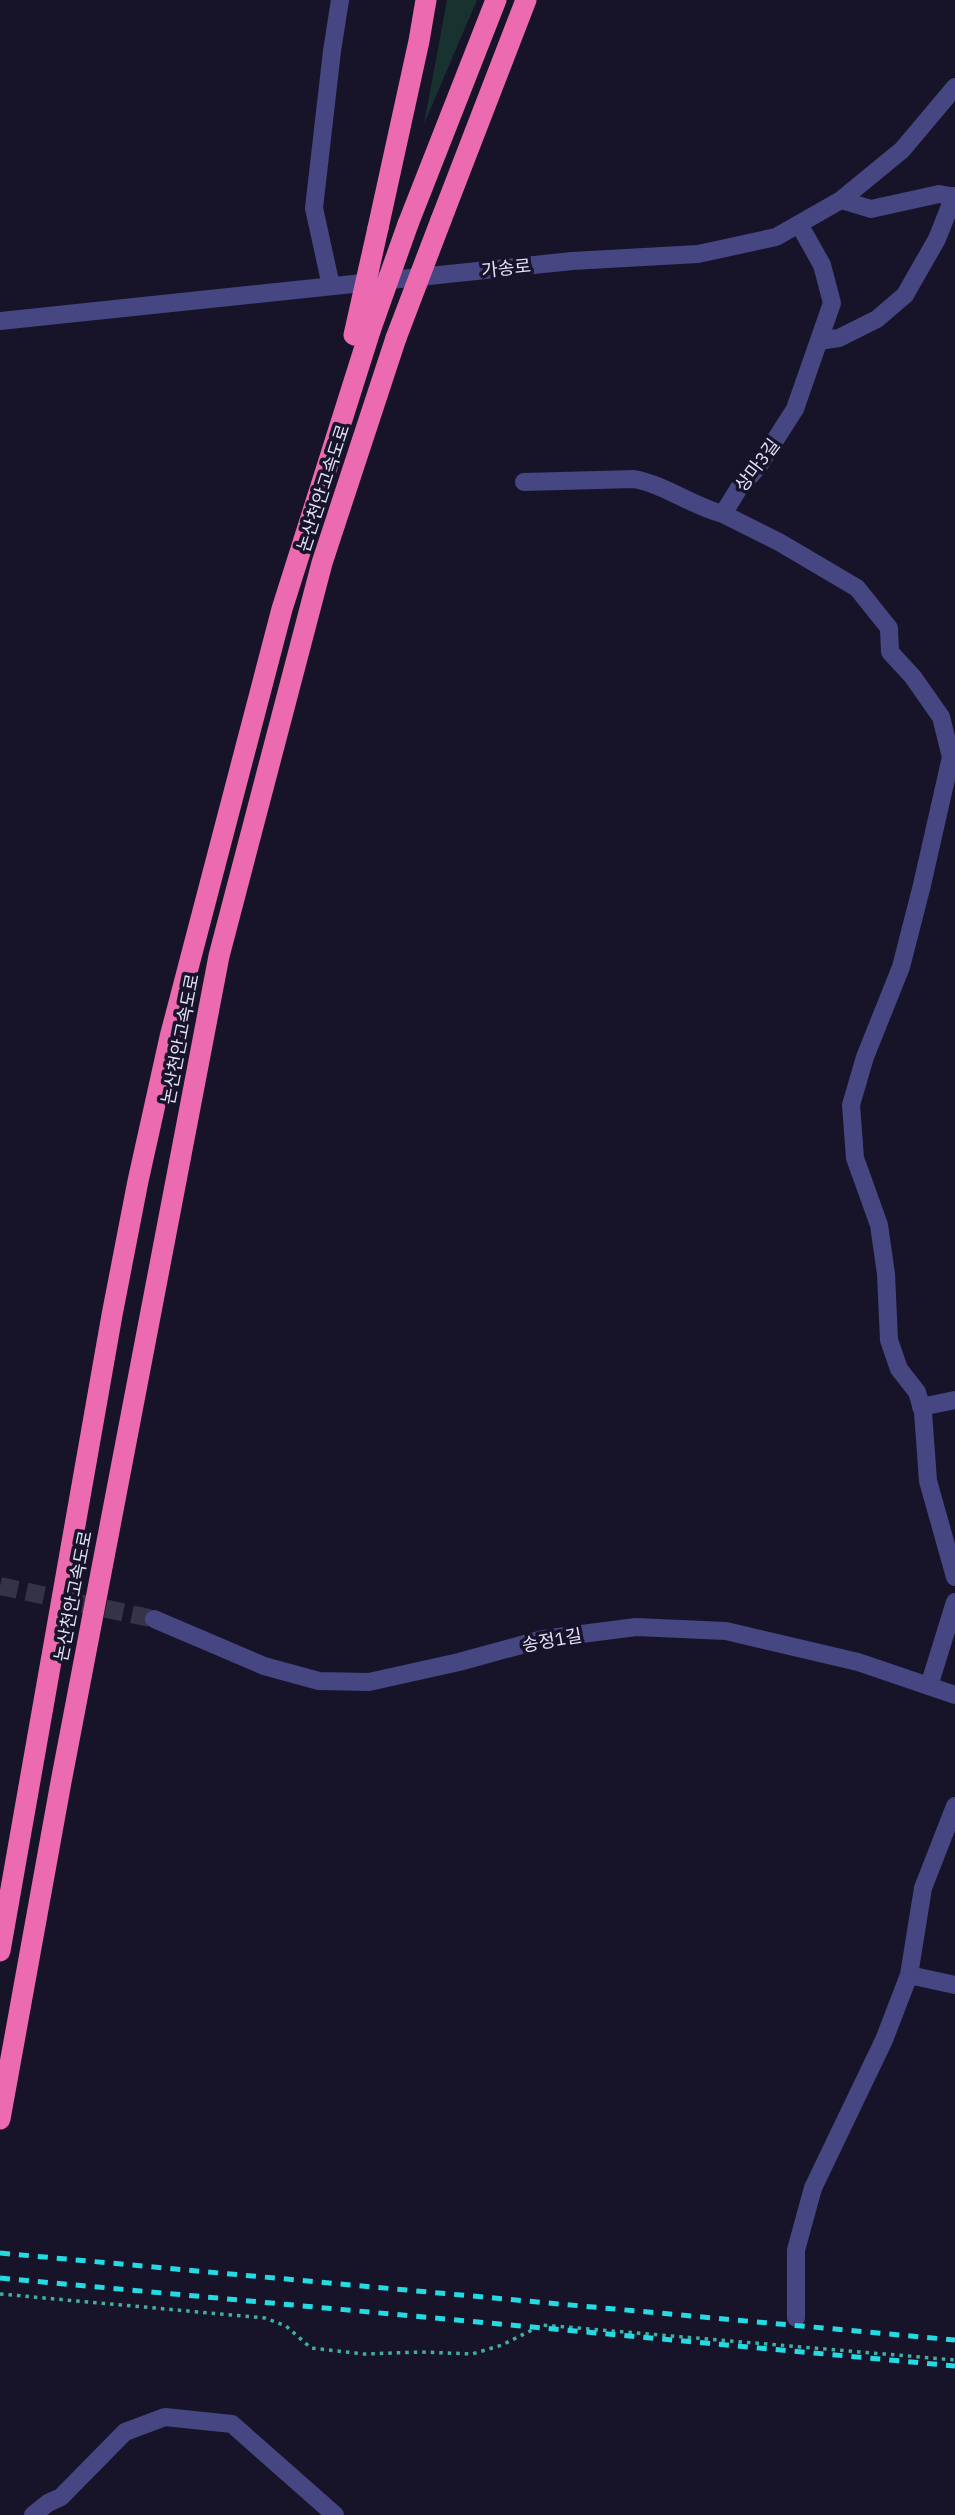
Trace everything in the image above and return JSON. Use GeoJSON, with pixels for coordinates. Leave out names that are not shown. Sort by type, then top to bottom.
{"type":"FeatureCollection","features":[{"type":"Feature","properties":{"kind":"highway"},"geometry":{"type":"LineString","coordinates":[[362,333],[378,228],[426,0]]}},
{"type":"Feature","properties":{"kind":"highway","name":"논산천안고속도로"},"geometry":{"type":"LineString","coordinates":[[0,1951],[112,1315],[170,1037],[282,609],[333,446],[362,333],[496,0]]}},
{"type":"Feature","properties":{"kind":"highway","name":"논산천안고속도로"},"geometry":{"type":"LineString","coordinates":[[0,2119],[61,1782],[219,956],[322,563],[396,338],[526,0]]}},
{"type":"Feature","properties":{"kind":"street"},"geometry":{"type":"LineString","coordinates":[[331,286],[314,208],[340,0]]}},
{"type":"Feature","properties":{"kind":"street","name":"가송로"},"geometry":{"type":"LineString","coordinates":[[0,321],[572,261],[698,254],[776,237],[841,200],[902,150],[955,87]]}},
{"type":"Feature","properties":{"kind":"street"},"geometry":{"type":"LineString","coordinates":[[819,341],[839,338],[877,319],[905,295],[937,239],[954,196],[939,194],[870,209],[841,200]]}},
{"type":"Feature","properties":{"kind":"street","name":"상마3길"},"geometry":{"type":"LineString","coordinates":[[723,514],[739,488],[758,467],[795,409],[832,303],[822,265],[799,223]]}},
{"type":"Feature","properties":{"kind":"street"},"geometry":{"type":"LineString","coordinates":[[524,482],[634,479],[651,482],[779,542],[857,588],[889,628],[890,652],[913,677],[941,717],[951,757],[948,797],[901,967],[865,1057],[851,1105],[855,1158],[879,1226],[886,1274],[890,1340],[899,1369],[917,1392],[922,1407],[928,1481],[955,1577]]}},
{"type":"Feature","properties":{"kind":"street"},"geometry":{"type":"LineString","coordinates":[[922,1407],[955,1400]]}},
{"type":"Feature","properties":{"kind":"street"},"geometry":{"type":"LineString","coordinates":[[929,1686],[955,1602]]}},
{"type":"Feature","properties":{"kind":"street","name":"송정1길"},"geometry":{"type":"LineString","coordinates":[[154,1619],[264,1666],[319,1681],[369,1682],[459,1662],[543,1639],[636,1627],[726,1631],[858,1662],[955,1695]]}},
{"type":"Feature","properties":{"kind":"street"},"geometry":{"type":"LineString","coordinates":[[796,2318],[796,2250],[813,2188],[884,2040],[909,1975],[923,1888],[955,1806]]}},
{"type":"Feature","properties":{"kind":"street"},"geometry":{"type":"LineString","coordinates":[[909,1975],[955,1985]]}},
{"type":"Feature","properties":{"kind":"street"},"geometry":{"type":"LineString","coordinates":[[33,2515],[61,2497],[125,2432],[165,2417],[232,2424],[335,2515]]}},
{"type":"Feature","properties":{"kind":"path"},"geometry":{"type":"LineString","coordinates":[[0,2294],[265,2318],[286,2326],[312,2348],[364,2354],[472,2354],[502,2345],[542,2325],[955,2360]]}},
{"type":"Feature","properties":{"kind":"green space"},"geometry":{"type":"Polygon","coordinates":[[[447,0],[477,0],[424,124],[447,0]]]}},
{"type":"Feature","properties":{"kind":"tunnel"},"geometry":{"type":"LineString","coordinates":[[0,1586],[154,1619]]}},
{"type":"Feature","properties":{"kind":"railway"},"geometry":{"type":"LineString","coordinates":[[0,2253],[955,2340]]}},
{"type":"Feature","properties":{"kind":"railway"},"geometry":{"type":"LineString","coordinates":[[0,2278],[955,2366]]}}]}
